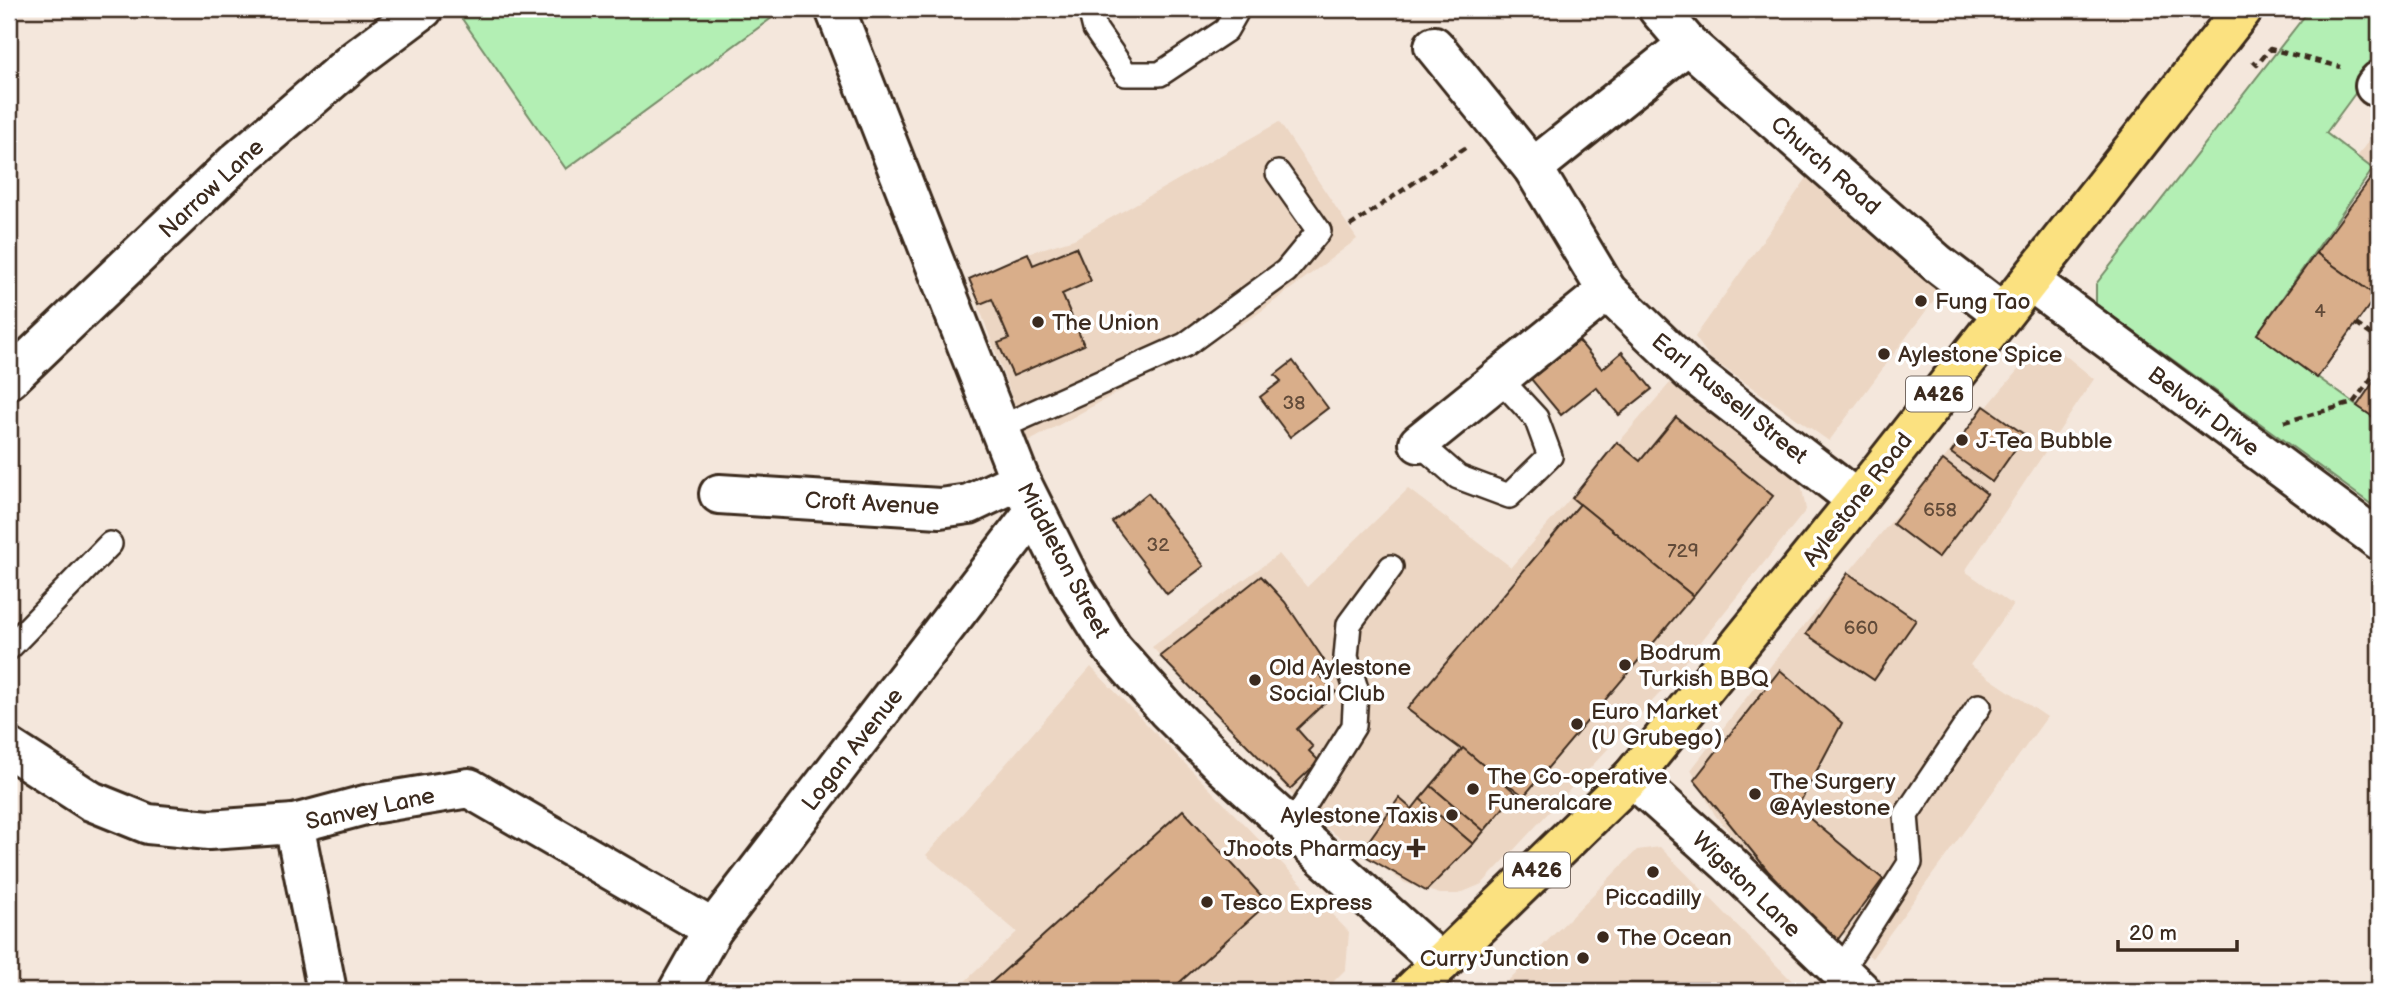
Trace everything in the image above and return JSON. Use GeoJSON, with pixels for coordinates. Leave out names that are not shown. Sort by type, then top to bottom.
{"type":"FeatureCollection","features":[{"type":"Feature","properties":{"kind":"main road","name":"Aylestone Road"},"geometry":{"type":"LineString","coordinates":[[1441,963],[1632,777],[1857,500],[2232,23]]}},
{"type":"Feature","properties":{"kind":"main road","name":"A426"},"geometry":{"type":"LineString","coordinates":[[1412,991],[1441,963]]}},
{"type":"Feature","properties":{"kind":"street","name":"Narrow Lane"},"geometry":{"type":"LineString","coordinates":[[9,379],[235,163],[355,60],[423,9]]}},
{"type":"Feature","properties":{"kind":"street","name":"Middleton Street"},"geometry":{"type":"LineString","coordinates":[[835,9],[1027,496],[1072,584],[1112,648],[1224,767],[1441,963]]}},
{"type":"Feature","properties":{"kind":"street","name":"Church Road"},"geometry":{"type":"LineString","coordinates":[[1658,9],[1688,44],[1937,263],[2002,313]]}},
{"type":"Feature","properties":{"kind":"street"},"geometry":{"type":"LineString","coordinates":[[1533,168],[1688,44]]}},
{"type":"Feature","properties":{"kind":"street","name":"Earl Russell Street"},"geometry":{"type":"LineString","coordinates":[[1434,46],[1533,168],[1607,291],[1690,371],[1857,500]]}},
{"type":"Feature","properties":{"kind":"street","name":"Belvoir Drive"},"geometry":{"type":"LineString","coordinates":[[2030,281],[2379,540]]}},
{"type":"Feature","properties":{"kind":"street"},"geometry":{"type":"LineString","coordinates":[[1419,443],[1607,291]]}},
{"type":"Feature","properties":{"kind":"street","name":"Croft Avenue"},"geometry":{"type":"LineString","coordinates":[[719,494],[940,508],[1027,496]]}},
{"type":"Feature","properties":{"kind":"street","name":"Logan Avenue"},"geometry":{"type":"LineString","coordinates":[[678,991],[713,929],[1027,496]]}},
{"type":"Feature","properties":{"kind":"street","name":"Sanvey Lane"},"geometry":{"type":"LineString","coordinates":[[9,748],[91,801],[148,824],[209,830],[294,824],[365,805],[470,788],[713,929]]}},
{"type":"Feature","properties":{"kind":"street","name":"Wigston Lane"},"geometry":{"type":"LineString","coordinates":[[1632,777],[1727,862],[1850,982]]}},
{"type":"Feature","properties":{"kind":"street"},"geometry":{"type":"LineString","coordinates":[[294,824],[327,991]]}},
{"type":"Feature","properties":{"kind":"lane"},"geometry":{"type":"LineString","coordinates":[[1090,9],[1095,29],[1126,74],[1160,74],[1226,30],[1238,9]]}},
{"type":"Feature","properties":{"kind":"lane"},"geometry":{"type":"LineString","coordinates":[[1001,427],[1185,345],[1286,271],[1320,231],[1278,173]]}},
{"type":"Feature","properties":{"kind":"lane"},"geometry":{"type":"LineString","coordinates":[[1419,443],[1458,477],[1509,496],[1550,456],[1536,418],[1499,378]]}},
{"type":"Feature","properties":{"kind":"lane"},"geometry":{"type":"LineString","coordinates":[[9,648],[110,544]]}},
{"type":"Feature","properties":{"kind":"lane"},"geometry":{"type":"LineString","coordinates":[[1291,827],[1354,726],[1356,689],[1346,657],[1349,624],[1391,567]]}},
{"type":"Feature","properties":{"kind":"lane"},"geometry":{"type":"LineString","coordinates":[[1850,982],[1910,863],[1906,815],[1979,706]]}},
{"type":"Feature","properties":{"kind":"path"},"geometry":{"type":"LineString","coordinates":[[2232,23],[2257,65],[2270,49],[2366,78]]}},
{"type":"Feature","properties":{"kind":"path"},"geometry":{"type":"LineString","coordinates":[[1320,231],[1344,231],[1498,126]]}},
{"type":"Feature","properties":{"kind":"path"},"geometry":{"type":"LineString","coordinates":[[2356,324],[2379,340]]}},
{"type":"Feature","properties":{"kind":"path"},"geometry":{"type":"LineString","coordinates":[[2253,448],[2267,426],[2353,402],[2379,368]]}},
{"type":"Feature","properties":{"kind":"shaded area"},"geometry":{"type":"Polygon","coordinates":[[[1279,122],[1357,239],[1252,318],[1028,442],[969,279],[1028,253],[1074,239],[1279,122]]]}},
{"type":"Feature","properties":{"kind":"shaded area"},"geometry":{"type":"Polygon","coordinates":[[[2379,126],[2379,173],[2357,157],[2379,126]]]}},
{"type":"Feature","properties":{"kind":"shaded area"},"geometry":{"type":"Polygon","coordinates":[[[1809,175],[1940,292],[1829,441],[1711,359],[1695,337],[1809,175]]]}},
{"type":"Feature","properties":{"kind":"shaded area"},"geometry":{"type":"Polygon","coordinates":[[[2038,346],[2054,346],[2094,379],[1965,571],[2013,605],[1970,665],[2047,717],[1872,958],[1756,864],[1715,815],[1691,770],[1776,659],[2038,346]]]}},
{"type":"Feature","properties":{"kind":"shaded area"},"geometry":{"type":"Polygon","coordinates":[[[1670,383],[1801,483],[1806,510],[1660,693],[1482,884],[1458,894],[1440,894],[1405,883],[1319,823],[1152,647],[1279,554],[1307,587],[1408,489],[1511,567],[1670,383]]]}},
{"type":"Feature","properties":{"kind":"shaded area"},"geometry":{"type":"Polygon","coordinates":[[[1091,667],[1349,932],[1346,969],[1324,991],[955,991],[1017,932],[926,855],[1091,667]]]}},
{"type":"Feature","properties":{"kind":"shaded area"},"geometry":{"type":"Polygon","coordinates":[[[1660,847],[1796,985],[1790,991],[1498,991],[1637,850],[1660,847]]]}},
{"type":"Feature","properties":{"kind":"green space"},"geometry":{"type":"Polygon","coordinates":[[[463,9],[784,9],[566,169],[458,13],[463,9]]]}},
{"type":"Feature","properties":{"kind":"green space"},"geometry":{"type":"Polygon","coordinates":[[[2310,9],[2379,9],[2379,61],[2326,133],[2373,169],[2257,334],[2379,421],[2379,510],[2096,304],[2096,284],[2310,9]]]}},
{"type":"Feature","properties":{"kind":"building"},"geometry":{"type":"Polygon","coordinates":[[[2376,171],[2379,173],[2379,292],[2376,296],[2316,253],[2376,171]]]}},
{"type":"Feature","properties":{"kind":"building","name":"The Union"},"geometry":{"type":"Polygon","coordinates":[[[1076,247],[1091,281],[1062,294],[1084,345],[1013,376],[998,343],[1009,339],[992,299],[980,304],[969,279],[1028,253],[1033,265],[1076,247]]]}},
{"type":"Feature","properties":{"kind":"building"},"geometry":{"type":"Polygon","coordinates":[[[2316,253],[2376,296],[2317,378],[2257,334],[2316,253]]]}},
{"type":"Feature","properties":{"kind":"building"},"geometry":{"type":"Polygon","coordinates":[[[1579,341],[1602,369],[1622,352],[1652,389],[1619,415],[1596,387],[1561,415],[1531,379],[1579,341]]]}},
{"type":"Feature","properties":{"kind":"building"},"geometry":{"type":"Polygon","coordinates":[[[1293,361],[1328,408],[1290,437],[1260,397],[1281,381],[1275,375],[1293,361]]]}},
{"type":"Feature","properties":{"kind":"building"},"geometry":{"type":"Polygon","coordinates":[[[2379,374],[2379,421],[2357,406],[2379,374]]]}},
{"type":"Feature","properties":{"kind":"building"},"geometry":{"type":"Polygon","coordinates":[[[1984,406],[2025,435],[1992,482],[1951,453],[1984,406]]]}},
{"type":"Feature","properties":{"kind":"building"},"geometry":{"type":"Polygon","coordinates":[[[1676,417],[1773,496],[1693,596],[1572,498],[1617,442],[1640,461],[1676,417]]]}},
{"type":"Feature","properties":{"kind":"building"},"geometry":{"type":"Polygon","coordinates":[[[1943,460],[1987,494],[1938,558],[1893,524],[1943,460]]]}},
{"type":"Feature","properties":{"kind":"building"},"geometry":{"type":"Polygon","coordinates":[[[1148,493],[1204,566],[1167,594],[1112,522],[1148,493]]]}},
{"type":"Feature","properties":{"kind":"building"},"geometry":{"type":"Polygon","coordinates":[[[1580,504],[1693,596],[1524,796],[1407,709],[1580,504]]]}},
{"type":"Feature","properties":{"kind":"building"},"geometry":{"type":"Polygon","coordinates":[[[1848,573],[1916,620],[1874,680],[1806,634],[1848,573]]]}},
{"type":"Feature","properties":{"kind":"building","name":"Old Aylestone Social Club"},"geometry":{"type":"Polygon","coordinates":[[[1261,576],[1285,602],[1324,660],[1314,669],[1336,692],[1297,729],[1313,747],[1309,751],[1319,761],[1290,789],[1160,656],[1261,576]]]}},
{"type":"Feature","properties":{"kind":"building","name":"The Surgery @Aylestone"},"geometry":{"type":"Polygon","coordinates":[[[1780,670],[1842,723],[1797,808],[1883,879],[1836,942],[1768,871],[1694,780],[1780,670]]]}},
{"type":"Feature","properties":{"kind":"building","name":"The Co-operative Funeralcare"},"geometry":{"type":"Polygon","coordinates":[[[1463,748],[1516,793],[1484,831],[1431,786],[1463,748]]]}},
{"type":"Feature","properties":{"kind":"building","name":"Aylestone Taxis"},"geometry":{"type":"Polygon","coordinates":[[[1431,786],[1484,831],[1473,844],[1420,799],[1431,786]]]}},
{"type":"Feature","properties":{"kind":"building","name":"Jhoots Pharmacy"},"geometry":{"type":"Polygon","coordinates":[[[1399,798],[1412,809],[1420,799],[1473,844],[1426,891],[1360,853],[1399,798]]]}},
{"type":"Feature","properties":{"kind":"building"},"geometry":{"type":"Polygon","coordinates":[[[1183,810],[1268,903],[1170,991],[982,991],[1183,810]]]}},
{"type":"Feature","properties":{"kind":"place","name":"Fung Tao"},"geometry":{"type":"Point","coordinates":[1921,301]}},
{"type":"Feature","properties":{"kind":"place","name":"The Union"},"geometry":{"type":"Point","coordinates":[1038,322]}},
{"type":"Feature","properties":{"kind":"place","name":"Aylestone Spice"},"geometry":{"type":"Point","coordinates":[1884,354]}},
{"type":"Feature","properties":{"kind":"place","name":"J-Tea Bubble"},"geometry":{"type":"Point","coordinates":[1962,440]}},
{"type":"Feature","properties":{"kind":"place","name":"Bodrum Turkish BBQ"},"geometry":{"type":"Point","coordinates":[1625,665]}},
{"type":"Feature","properties":{"kind":"place","name":"Old Aylestone Social Club"},"geometry":{"type":"Point","coordinates":[1255,680]}},
{"type":"Feature","properties":{"kind":"place","name":"Euro Market (U Grubego)"},"geometry":{"type":"Point","coordinates":[1577,724]}},
{"type":"Feature","properties":{"kind":"place","name":"The Co-operative Funeralcare"},"geometry":{"type":"Point","coordinates":[1473,789]}},
{"type":"Feature","properties":{"kind":"place","name":"The Surgery @Aylestone"},"geometry":{"type":"Point","coordinates":[1755,794]}},
{"type":"Feature","properties":{"kind":"place","name":"Aylestone Taxis"},"geometry":{"type":"Point","coordinates":[1452,815]}},
{"type":"Feature","properties":{"kind":"place","name":"Jhoots Pharmacy"},"geometry":{"type":"Point","coordinates":[1416,848]}},
{"type":"Feature","properties":{"kind":"place","name":"Piccadilly"},"geometry":{"type":"Point","coordinates":[1653,872]}},
{"type":"Feature","properties":{"kind":"place","name":"Tesco Express"},"geometry":{"type":"Point","coordinates":[1207,902]}},
{"type":"Feature","properties":{"kind":"place","name":"The Ocean"},"geometry":{"type":"Point","coordinates":[1603,937]}},
{"type":"Feature","properties":{"kind":"place","name":"Curry Junction"},"geometry":{"type":"Point","coordinates":[1583,958]}}]}
